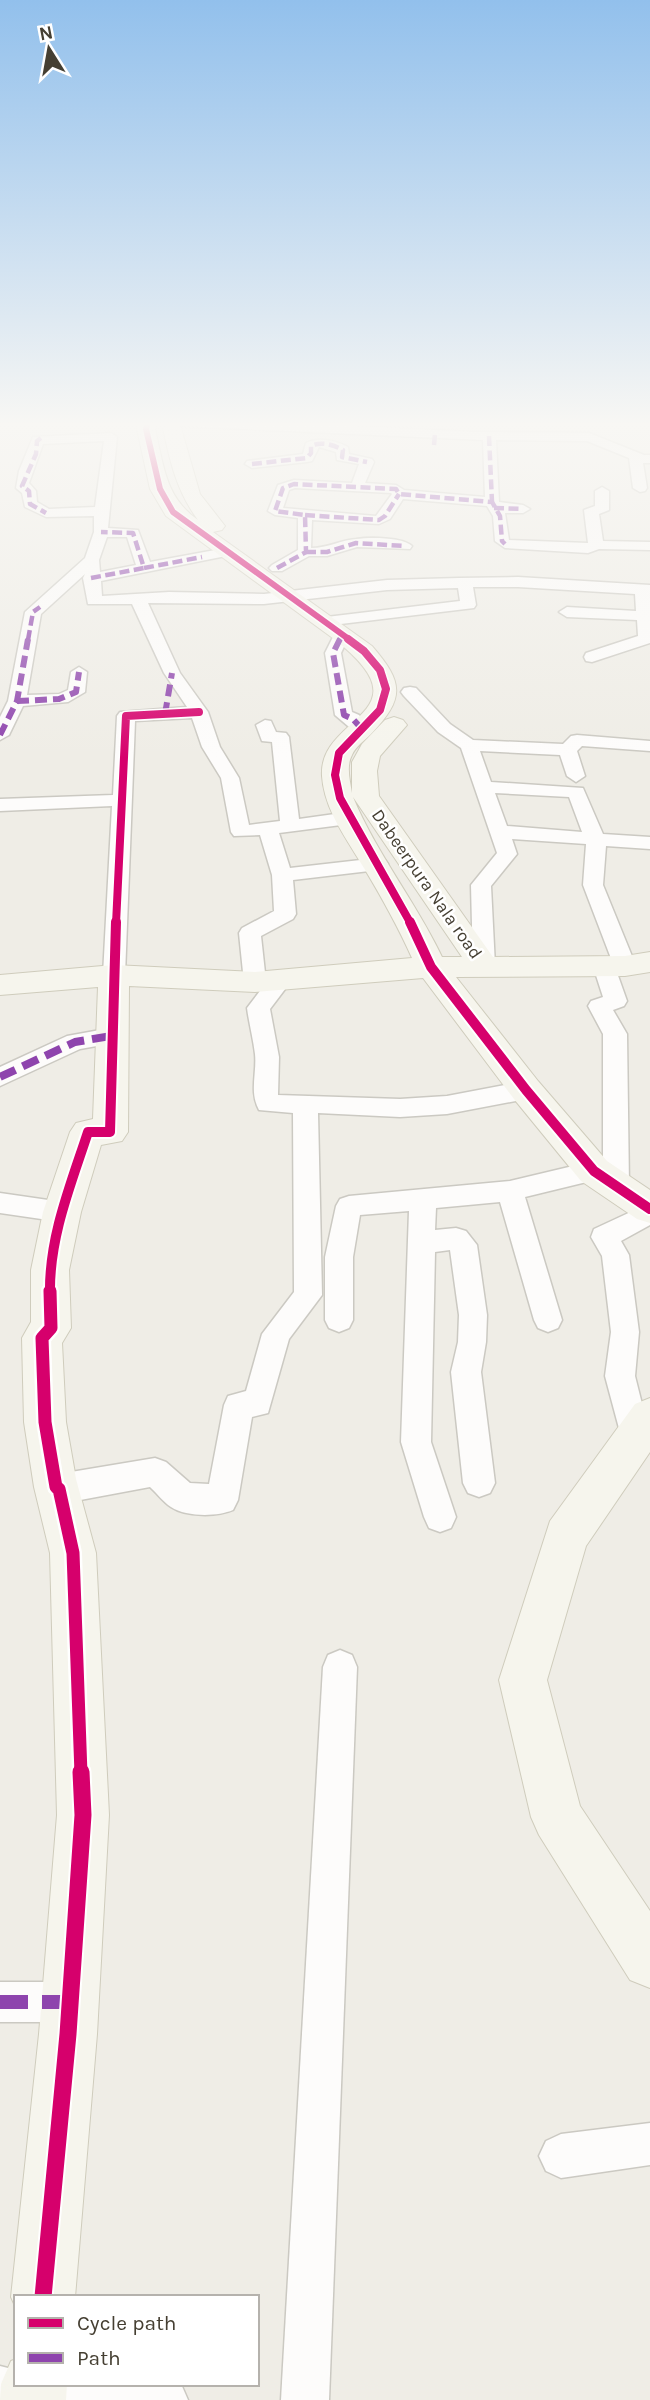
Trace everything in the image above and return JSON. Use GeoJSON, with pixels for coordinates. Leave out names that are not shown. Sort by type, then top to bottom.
{"type":"FeatureCollection","features":[{"type":"Feature","properties":{"kind":"street"},"geometry":{"type":"LineString","coordinates":[[80,603],[91,578],[92,560],[100,534]]}},
{"type":"Feature","properties":{"kind":"street"},"geometry":{"type":"LineString","coordinates":[[134,534],[144,568]]}},
{"type":"Feature","properties":{"kind":"street","name":"Dabeerpura Nala road"},"geometry":{"type":"LineString","coordinates":[[202,534],[226,552],[299,595],[338,624],[397,659],[408,680],[410,692],[401,716],[374,726]]}},
{"type":"Feature","properties":{"kind":"street","name":"Dabeerpura Nala road"},"geometry":{"type":"LineString","coordinates":[[225,534],[276,568],[299,595]]}},
{"type":"Feature","properties":{"kind":"street"},"geometry":{"type":"LineString","coordinates":[[304,534],[306,552]]}},
{"type":"Feature","properties":{"kind":"street"},"geometry":{"type":"LineString","coordinates":[[502,534],[503,543],[519,564],[646,589],[646,639],[592,657]]}},
{"type":"Feature","properties":{"kind":"street"},"geometry":{"type":"LineString","coordinates":[[595,534],[596,545]]}},
{"type":"Feature","properties":{"kind":"street"},"geometry":{"type":"LineString","coordinates":[[276,568],[306,552],[327,552],[356,543],[405,546]]}},
{"type":"Feature","properties":{"kind":"street"},"geometry":{"type":"LineString","coordinates":[[40,607],[169,597],[264,599],[387,585],[465,583],[519,564],[596,545],[650,546]]}},
{"type":"Feature","properties":{"kind":"street"},"geometry":{"type":"LineString","coordinates":[[91,578],[226,552]]}},
{"type":"Feature","properties":{"kind":"street"},"geometry":{"type":"LineString","coordinates":[[0,735],[16,701],[33,612],[92,560]]}},
{"type":"Feature","properties":{"kind":"street"},"geometry":{"type":"LineString","coordinates":[[374,726],[344,715],[333,653],[338,624],[468,605],[465,583]]}},
{"type":"Feature","properties":{"kind":"street"},"geometry":{"type":"LineString","coordinates":[[138,599],[172,673],[199,712],[211,747],[230,778],[241,832],[290,827],[352,804]]}},
{"type":"Feature","properties":{"kind":"street"},"geometry":{"type":"LineString","coordinates":[[567,612],[645,616]]}},
{"type":"Feature","properties":{"kind":"street","name":"Dabeerpura Nala road"},"geometry":{"type":"LineString","coordinates":[[338,624],[380,670],[386,689],[352,804],[378,864],[411,923],[431,967],[526,1090],[605,1179],[650,1211]]}},
{"type":"Feature","properties":{"kind":"street"},"geometry":{"type":"LineString","coordinates":[[16,701],[68,698],[76,692],[79,672]]}},
{"type":"Feature","properties":{"kind":"street"},"geometry":{"type":"LineString","coordinates":[[165,714],[172,673]]}},
{"type":"Feature","properties":{"kind":"street"},"geometry":{"type":"LineString","coordinates":[[410,692],[444,728],[469,745],[568,750]]}},
{"type":"Feature","properties":{"kind":"street"},"geometry":{"type":"LineString","coordinates":[[43,2295],[70,2002],[83,1815],[73,1553],[59,1489],[56,1487],[45,1422],[42,1338],[51,1328],[50,1270],[62,1212],[88,1132],[110,1132],[111,1036],[127,716],[199,712]]}},
{"type":"Feature","properties":{"kind":"street"},"geometry":{"type":"LineString","coordinates":[[265,725],[268,737],[280,737],[290,827]]}},
{"type":"Feature","properties":{"kind":"street"},"geometry":{"type":"LineString","coordinates":[[568,750],[577,740],[650,746]]}},
{"type":"Feature","properties":{"kind":"street"},"geometry":{"type":"LineString","coordinates":[[469,745],[502,832],[507,854],[481,885],[484,966]]}},
{"type":"Feature","properties":{"kind":"street"},"geometry":{"type":"LineString","coordinates":[[568,750],[576,776]]}},
{"type":"Feature","properties":{"kind":"street"},"geometry":{"type":"LineString","coordinates":[[307,1205],[349,1206],[605,1179],[615,1034],[599,1006],[616,1001],[626,965],[593,885],[596,841],[576,792],[484,787]]}},
{"type":"Feature","properties":{"kind":"street"},"geometry":{"type":"LineString","coordinates":[[0,805],[122,800]]}},
{"type":"Feature","properties":{"kind":"street","name":"Dabeerpura Nala road"},"geometry":{"type":"LineString","coordinates":[[352,804],[449,919],[484,966]]}},
{"type":"Feature","properties":{"kind":"street"},"geometry":{"type":"LineString","coordinates":[[268,830],[282,875],[285,914],[250,933],[268,981],[258,1008],[267,1057],[265,1091],[268,1104],[400,1108],[447,1105],[526,1090]]}},
{"type":"Feature","properties":{"kind":"street"},"geometry":{"type":"LineString","coordinates":[[502,832],[650,844]]}},
{"type":"Feature","properties":{"kind":"street"},"geometry":{"type":"LineString","coordinates":[[282,875],[378,864]]}},
{"type":"Feature","properties":{"kind":"street"},"geometry":{"type":"LineString","coordinates":[[411,923],[449,919]]}},
{"type":"Feature","properties":{"kind":"street"},"geometry":{"type":"LineString","coordinates":[[0,985],[114,975],[268,981],[431,967],[626,965]]}},
{"type":"Feature","properties":{"kind":"street"},"geometry":{"type":"LineString","coordinates":[[0,1077],[75,1042],[111,1036]]}},
{"type":"Feature","properties":{"kind":"street"},"geometry":{"type":"LineString","coordinates":[[59,1489],[155,1472],[183,1497],[222,1500],[239,1405],[257,1404],[276,1334],[308,1295],[305,1104]]}},
{"type":"Feature","properties":{"kind":"street"},"geometry":{"type":"LineString","coordinates":[[510,1191],[548,1320]]}},
{"type":"Feature","properties":{"kind":"street"},"geometry":{"type":"LineString","coordinates":[[423,1198],[416,1443],[440,1517]]}},
{"type":"Feature","properties":{"kind":"street"},"geometry":{"type":"LineString","coordinates":[[0,1203],[62,1212]]}},
{"type":"Feature","properties":{"kind":"street"},"geometry":{"type":"LineString","coordinates":[[339,1320],[340,1256],[349,1206]]}},
{"type":"Feature","properties":{"kind":"street"},"geometry":{"type":"LineString","coordinates":[[650,1211],[604,1237],[615,1255],[625,1332],[620,1376],[643,1427],[566,1536],[523,1679],[557,1817],[650,1960]]}},
{"type":"Feature","properties":{"kind":"street"},"geometry":{"type":"LineString","coordinates":[[422,1242],[456,1239],[463,1245],[473,1315],[472,1342],[466,1372],[479,1483]]}},
{"type":"Feature","properties":{"kind":"street"},"geometry":{"type":"LineString","coordinates":[[305,2400],[340,1667]]}},
{"type":"Feature","properties":{"kind":"street"},"geometry":{"type":"LineString","coordinates":[[0,2001],[70,2002]]}},
{"type":"Feature","properties":{"kind":"street"},"geometry":{"type":"LineString","coordinates":[[561,2157],[650,2144]]}},
{"type":"Feature","properties":{"kind":"street"},"geometry":{"type":"LineString","coordinates":[[25,2393],[164,2400]]}},
{"type":"Feature","properties":{"kind":"marked path"},"geometry":{"type":"LineString","coordinates":[[91,578],[144,568],[133,534]]}},
{"type":"Feature","properties":{"kind":"marked path"},"geometry":{"type":"LineString","coordinates":[[277,568],[306,552],[304,534]]}},
{"type":"Feature","properties":{"kind":"marked path"},"geometry":{"type":"LineString","coordinates":[[501,534],[505,544]]}},
{"type":"Feature","properties":{"kind":"marked path"},"geometry":{"type":"LineString","coordinates":[[306,552],[327,552],[356,543],[405,546]]}},
{"type":"Feature","properties":{"kind":"marked path"},"geometry":{"type":"LineString","coordinates":[[144,568],[202,557]]}},
{"type":"Feature","properties":{"kind":"marked path"},"geometry":{"type":"LineString","coordinates":[[0,735],[17,701],[33,612],[40,607]]}},
{"type":"Feature","properties":{"kind":"marked path"},"geometry":{"type":"LineString","coordinates":[[342,634],[333,653],[344,715],[353,719],[361,728]]}},
{"type":"Feature","properties":{"kind":"marked path"},"geometry":{"type":"LineString","coordinates":[[17,701],[68,697],[76,692],[79,672]]}},
{"type":"Feature","properties":{"kind":"marked path"},"geometry":{"type":"LineString","coordinates":[[165,714],[172,673]]}},
{"type":"Feature","properties":{"kind":"marked path"},"geometry":{"type":"LineString","coordinates":[[0,1077],[75,1042],[111,1036]]}},
{"type":"Feature","properties":{"kind":"marked path"},"geometry":{"type":"LineString","coordinates":[[0,2002],[70,2002]]}},
{"type":"Feature","properties":{"kind":"cycle path"},"geometry":{"type":"LineString","coordinates":[[203,534],[342,634],[364,651],[380,670],[386,689],[380,710],[339,753],[335,775],[340,798],[349,818],[411,923],[431,967],[526,1090],[594,1171],[650,1209]]}},
{"type":"Feature","properties":{"kind":"cycle path"},"geometry":{"type":"LineString","coordinates":[[43,2295],[68,2034],[83,1815],[73,1553],[59,1489],[56,1487],[45,1422],[42,1338],[51,1328],[50,1270],[62,1212],[88,1132],[110,1132],[111,1036],[126,716],[199,712]]}}]}
